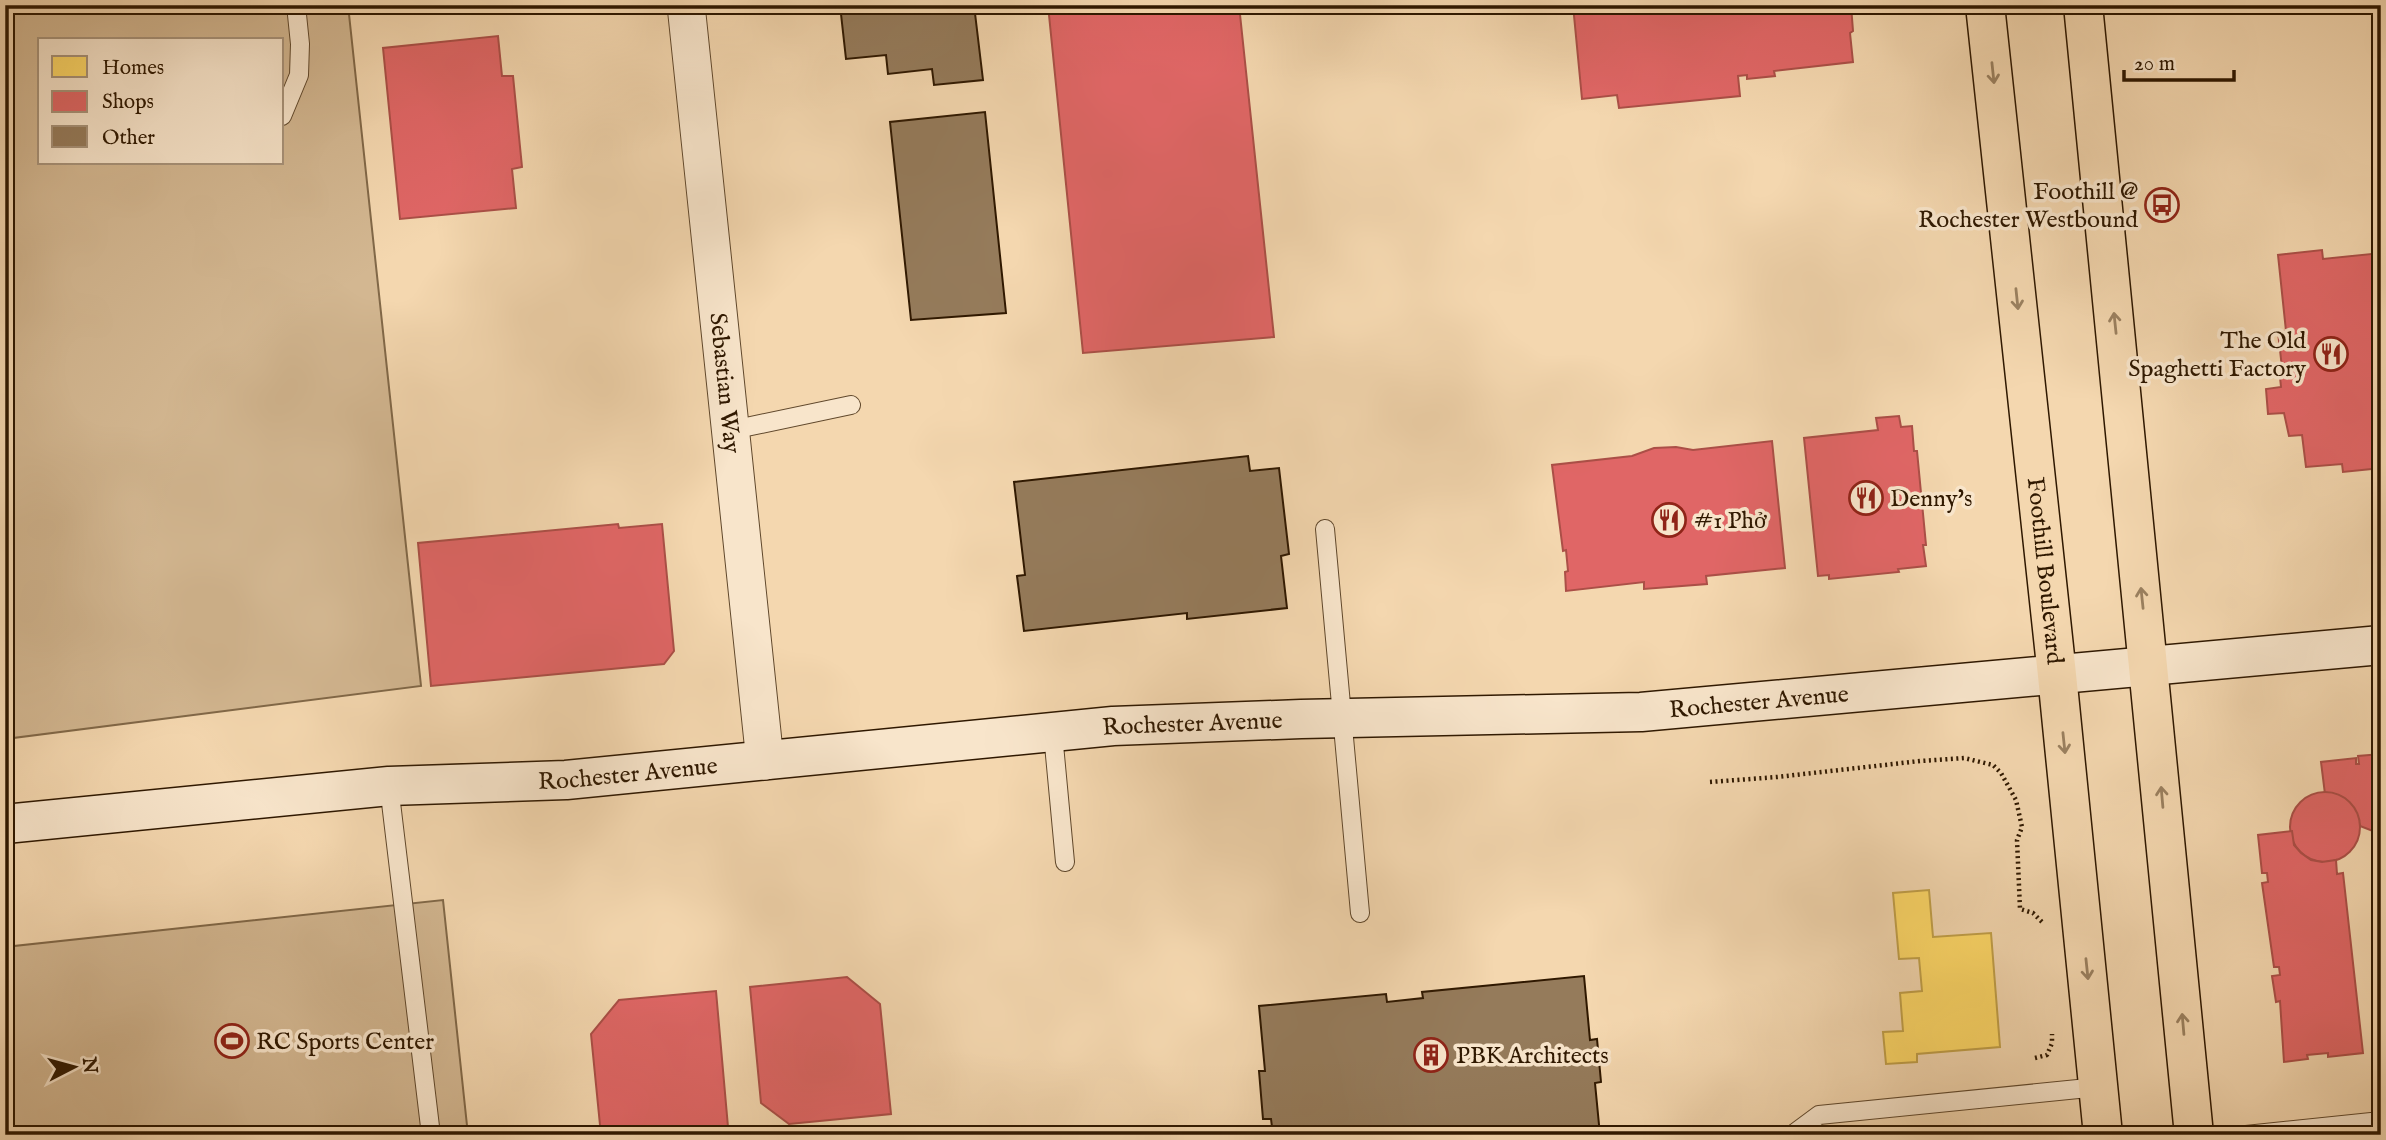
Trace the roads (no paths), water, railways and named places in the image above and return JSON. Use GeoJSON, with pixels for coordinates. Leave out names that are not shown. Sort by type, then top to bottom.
{"type":"FeatureCollection","features":[{"type":"Feature","properties":{"kind":"main road","name":"Foothill Boulevard"},"geometry":{"type":"LineString","coordinates":[[1985,5],[2103,1135]]}},
{"type":"Feature","properties":{"kind":"main road"},"geometry":{"type":"LineString","coordinates":[[2083,5],[2194,1135]]}},
{"type":"Feature","properties":{"kind":"main road","name":"Rochester Avenue"},"geometry":{"type":"LineString","coordinates":[[5,824],[389,786],[566,780],[1114,726],[1641,712],[2381,645]]}},
{"type":"Feature","properties":{"kind":"street","name":"Sebastian Way"},"geometry":{"type":"LineString","coordinates":[[686,5],[765,761]]}},
{"type":"Feature","properties":{"kind":"lane"},"geometry":{"type":"LineString","coordinates":[[284,111],[299,75],[300,44],[296,5]]}},
{"type":"Feature","properties":{"kind":"lane"},"geometry":{"type":"LineString","coordinates":[[732,430],[852,405]]}},
{"type":"Feature","properties":{"kind":"lane"},"geometry":{"type":"LineString","coordinates":[[1325,529],[1360,913]]}},
{"type":"Feature","properties":{"kind":"lane"},"geometry":{"type":"LineString","coordinates":[[1053,734],[1065,862]]}},
{"type":"Feature","properties":{"kind":"lane"},"geometry":{"type":"LineString","coordinates":[[389,786],[431,1135]]}},
{"type":"Feature","properties":{"kind":"lane"},"geometry":{"type":"LineString","coordinates":[[1792,1135],[1819,1115],[2098,1087]]}},
{"type":"Feature","properties":{"kind":"lane"},"geometry":{"type":"LineString","coordinates":[[2246,1135],[2381,1121]]}},
{"type":"Feature","properties":{"kind":"place","name":"Foothill @ Rochester Westbound"},"geometry":{"type":"Point","coordinates":[2162,205]}},
{"type":"Feature","properties":{"kind":"place","name":"The Old Spaghetti Factory"},"geometry":{"type":"Point","coordinates":[2331,354]}},
{"type":"Feature","properties":{"kind":"place","name":"Denny's"},"geometry":{"type":"Point","coordinates":[1866,498]}},
{"type":"Feature","properties":{"kind":"place","name":"#1 Phở"},"geometry":{"type":"Point","coordinates":[1669,520]}},
{"type":"Feature","properties":{"kind":"place","name":"RC Sports Center"},"geometry":{"type":"Point","coordinates":[232,1041]}},
{"type":"Feature","properties":{"kind":"place","name":"PBK Architects"},"geometry":{"type":"Point","coordinates":[1431,1055]}}]}
